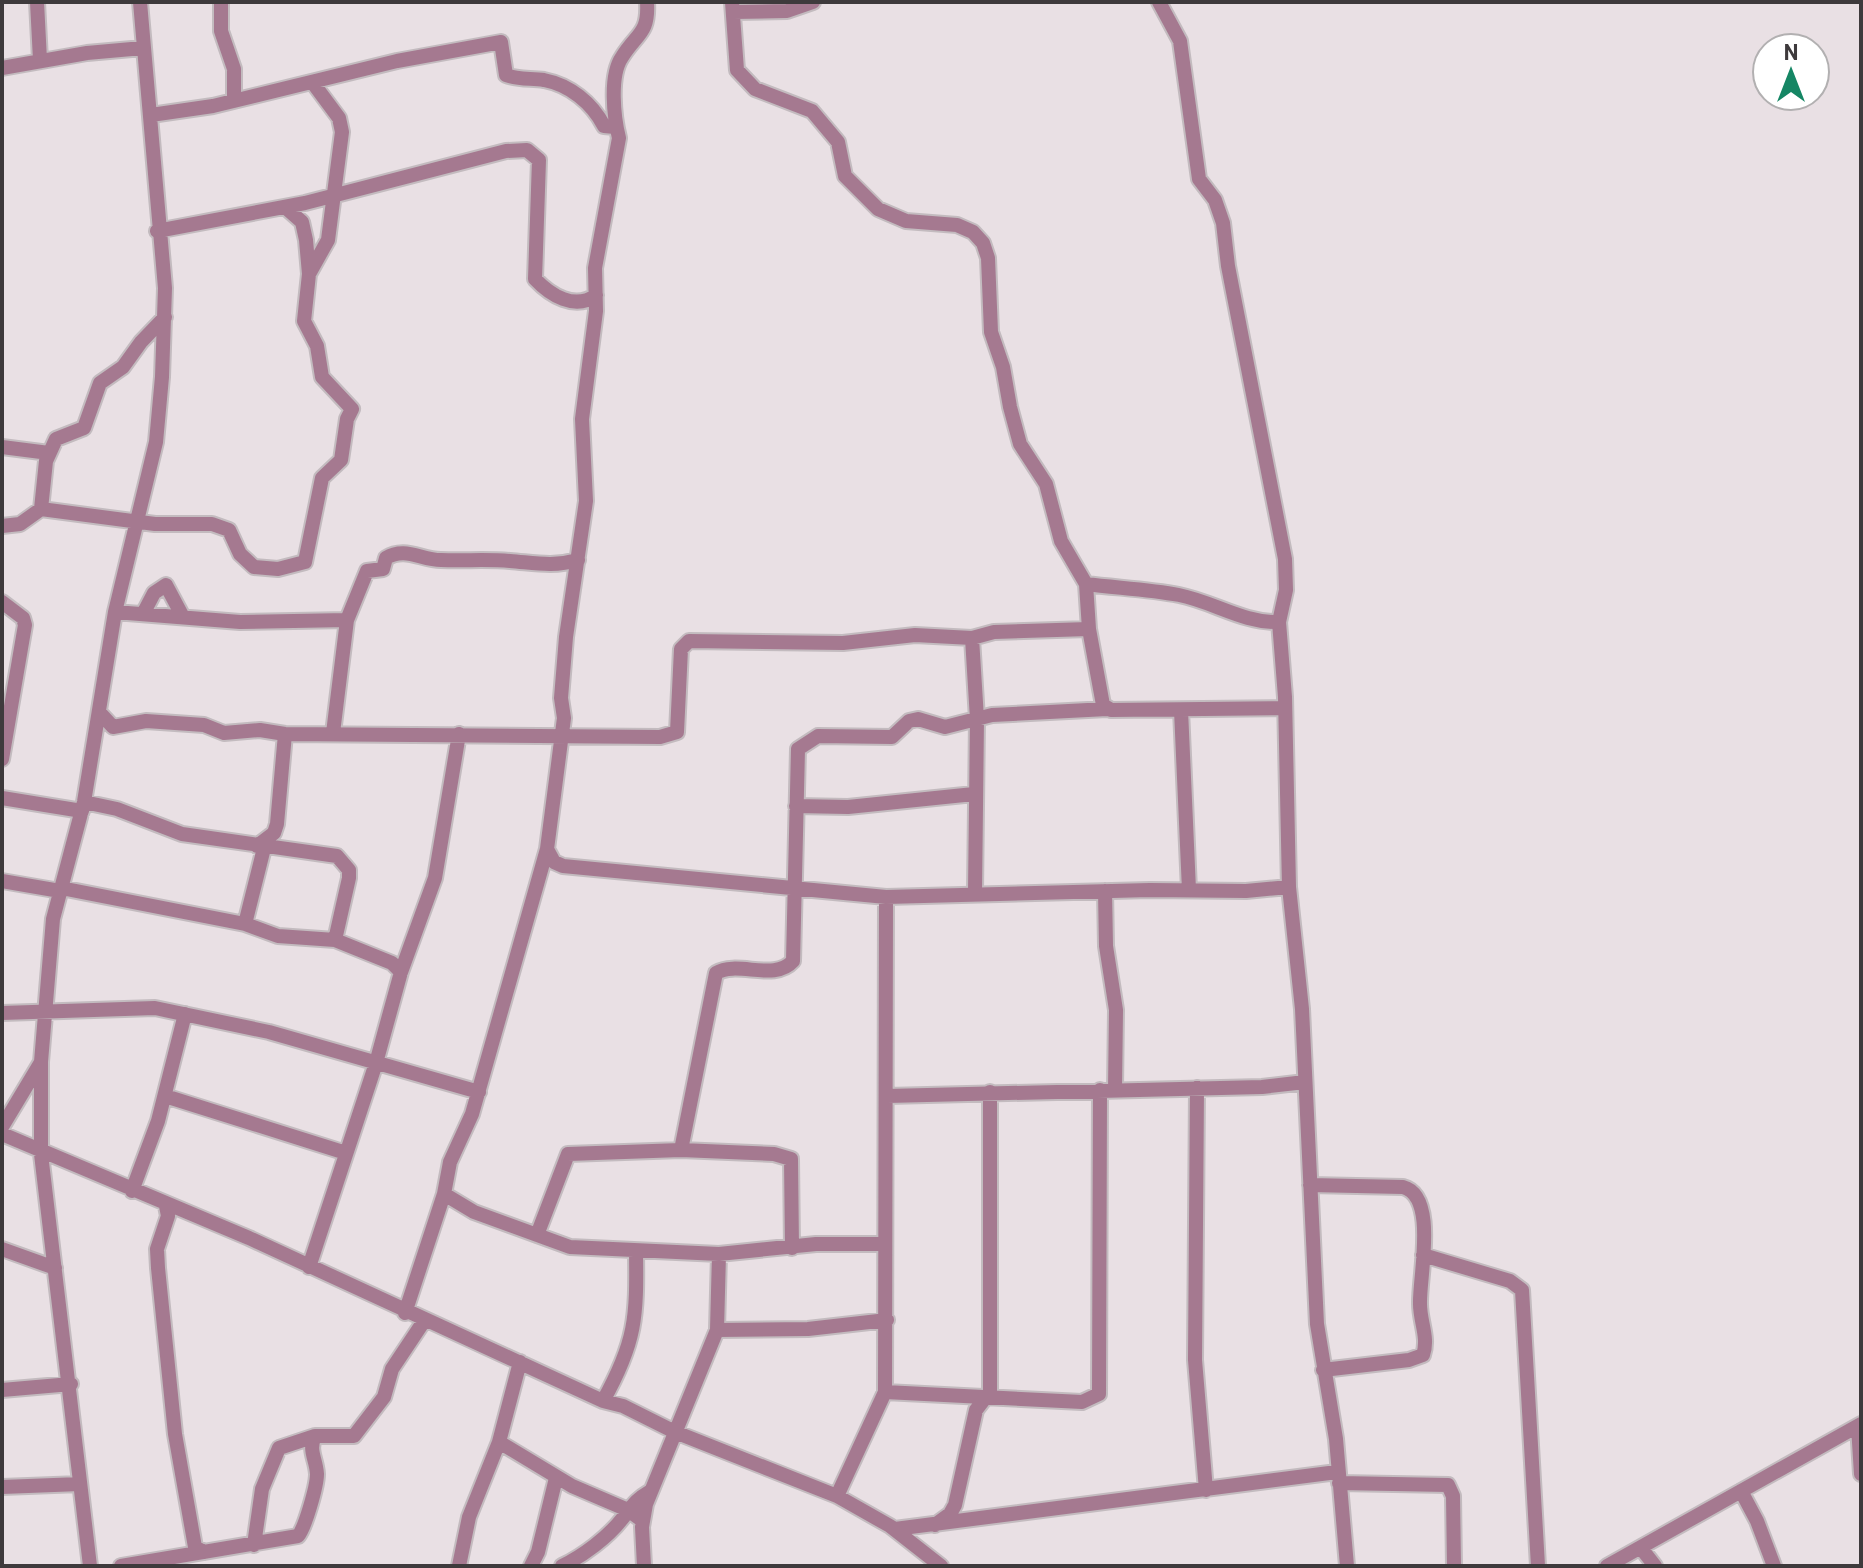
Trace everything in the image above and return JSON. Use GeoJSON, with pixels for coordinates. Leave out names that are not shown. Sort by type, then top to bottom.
{"type":"FeatureCollection","features":[{"type":"Feature","properties":{"kind":"street"},"geometry":{"type":"LineString","coordinates":[[37,2],[40,60]]}},
{"type":"Feature","properties":{"kind":"street"},"geometry":{"type":"LineString","coordinates":[[90,1566],[71,1384],[41,1154],[41,1062],[47,957],[60,889],[83,807],[115,612],[134,521],[156,442],[165,317],[140,2]]}},
{"type":"Feature","properties":{"kind":"street"},"geometry":{"type":"LineString","coordinates":[[221,2],[221,31],[234,69],[234,101]]}},
{"type":"Feature","properties":{"kind":"street"},"geometry":{"type":"LineString","coordinates":[[405,1313],[444,1194],[450,1162],[459,1149],[479,1092],[547,849],[564,718],[561,698],[566,637],[586,501],[582,419],[591,369],[595,268],[619,138],[615,127],[619,60],[646,28],[647,2]]}},
{"type":"Feature","properties":{"kind":"street"},"geometry":{"type":"LineString","coordinates":[[813,2],[787,11],[733,7],[737,70],[755,89],[812,111],[838,142],[845,176],[858,191],[894,218],[957,225],[973,232],[983,243],[988,258],[991,332],[1003,367],[1020,444],[1046,484],[1061,541],[1086,584],[1089,629],[1101,700],[1107,709]]}},
{"type":"Feature","properties":{"kind":"street"},"geometry":{"type":"LineString","coordinates":[[1159,2],[1180,41],[1199,179],[1215,200],[1224,230],[1228,266],[1283,541],[1287,575],[1279,622],[1285,708],[1289,887],[1323,1370],[1336,1439],[1347,1566]]}},
{"type":"Feature","properties":{"kind":"street"},"geometry":{"type":"LineString","coordinates":[[151,115],[234,101],[397,61],[501,42],[506,75],[547,81],[573,92],[590,105],[605,126],[615,127]]}},
{"type":"Feature","properties":{"kind":"street"},"geometry":{"type":"LineString","coordinates":[[2,68],[40,60],[143,48]]}},
{"type":"Feature","properties":{"kind":"street"},"geometry":{"type":"LineString","coordinates":[[309,274],[325,248],[336,195],[342,125],[313,83]]}},
{"type":"Feature","properties":{"kind":"street"},"geometry":{"type":"LineString","coordinates":[[157,231],[285,207],[506,151],[534,153],[539,160],[535,279],[559,297],[573,302],[585,302],[596,295]]}},
{"type":"Feature","properties":{"kind":"street"},"geometry":{"type":"LineString","coordinates":[[2,526],[20,524],[41,509],[134,521],[224,527],[248,564],[264,569],[305,562],[314,530],[322,478],[341,460],[347,419],[352,410],[346,399],[323,382],[317,346],[306,328],[309,274],[302,222],[285,207]]}},
{"type":"Feature","properties":{"kind":"street"},"geometry":{"type":"LineString","coordinates":[[41,509],[49,453],[57,438],[84,428],[100,383],[123,367],[165,317]]}},
{"type":"Feature","properties":{"kind":"street"},"geometry":{"type":"LineString","coordinates":[[2,447],[49,453]]}},
{"type":"Feature","properties":{"kind":"street"},"geometry":{"type":"LineString","coordinates":[[333,733],[347,620],[367,571],[383,569],[386,558],[392,554],[409,553],[439,560],[509,561],[554,566],[578,560]]}},
{"type":"Feature","properties":{"kind":"street"},"geometry":{"type":"LineString","coordinates":[[1086,584],[1177,594],[1224,608],[1256,622],[1279,622]]}},
{"type":"Feature","properties":{"kind":"street"},"geometry":{"type":"LineString","coordinates":[[143,614],[154,593],[166,585],[183,617]]}},
{"type":"Feature","properties":{"kind":"street"},"geometry":{"type":"LineString","coordinates":[[2,602],[23,618],[25,625],[2,759]]}},
{"type":"Feature","properties":{"kind":"street"},"geometry":{"type":"LineString","coordinates":[[115,612],[240,622],[347,620]]}},
{"type":"Feature","properties":{"kind":"street"},"geometry":{"type":"LineString","coordinates":[[100,713],[113,727],[146,721],[204,725],[224,733],[260,730],[285,734],[660,737],[676,734],[681,649],[689,641],[806,643],[915,635],[972,638],[994,632],[1089,629]]}},
{"type":"Feature","properties":{"kind":"street"},"geometry":{"type":"LineString","coordinates":[[972,638],[977,719],[975,893]]}},
{"type":"Feature","properties":{"kind":"street"},"geometry":{"type":"LineString","coordinates":[[681,1150],[714,978],[724,969],[778,970],[792,964],[798,887],[798,749],[818,736],[888,738],[909,721],[918,719],[945,727],[992,715],[1107,709],[1285,708]]}},
{"type":"Feature","properties":{"kind":"street"},"geometry":{"type":"LineString","coordinates":[[1181,710],[1189,890]]}},
{"type":"Feature","properties":{"kind":"street"},"geometry":{"type":"LineString","coordinates":[[245,924],[279,810],[285,734]]}},
{"type":"Feature","properties":{"kind":"street"},"geometry":{"type":"LineString","coordinates":[[309,1267],[376,1063],[401,972],[435,878],[459,734]]}},
{"type":"Feature","properties":{"kind":"street"},"geometry":{"type":"LineString","coordinates":[[796,806],[848,807],[974,794]]}},
{"type":"Feature","properties":{"kind":"street"},"geometry":{"type":"LineString","coordinates":[[2,798],[117,809],[182,834],[267,848],[330,853],[346,866],[347,893],[335,940]]}},
{"type":"Feature","properties":{"kind":"street"},"geometry":{"type":"LineString","coordinates":[[547,849],[554,862],[563,866],[651,872],[735,885],[798,887],[886,897],[975,893],[1246,891],[1289,887]]}},
{"type":"Feature","properties":{"kind":"street"},"geometry":{"type":"LineString","coordinates":[[2,881],[245,924],[278,936],[335,940],[354,951],[392,963],[401,972]]}},
{"type":"Feature","properties":{"kind":"street"},"geometry":{"type":"LineString","coordinates":[[885,1392],[1082,1402],[1099,1394],[1108,1090],[1116,1010],[1106,946],[1105,891]]}},
{"type":"Feature","properties":{"kind":"street"},"geometry":{"type":"LineString","coordinates":[[837,1496],[885,1392],[886,897]]}},
{"type":"Feature","properties":{"kind":"street"},"geometry":{"type":"LineString","coordinates":[[2,1013],[155,1008],[269,1032],[479,1092]]}},
{"type":"Feature","properties":{"kind":"street"},"geometry":{"type":"LineString","coordinates":[[132,1191],[165,1096],[185,1014]]}},
{"type":"Feature","properties":{"kind":"street"},"geometry":{"type":"LineString","coordinates":[[2,1127],[41,1062]]}},
{"type":"Feature","properties":{"kind":"street"},"geometry":{"type":"LineString","coordinates":[[887,1096],[1305,1082]]}},
{"type":"Feature","properties":{"kind":"street"},"geometry":{"type":"LineString","coordinates":[[1197,1088],[1195,1360],[1206,1490]]}},
{"type":"Feature","properties":{"kind":"street"},"geometry":{"type":"LineString","coordinates":[[935,1525],[950,1514],[955,1505],[976,1410],[988,1397],[990,1092]]}},
{"type":"Feature","properties":{"kind":"street"},"geometry":{"type":"LineString","coordinates":[[165,1096],[346,1153]]}},
{"type":"Feature","properties":{"kind":"street"},"geometry":{"type":"LineString","coordinates":[[2,1134],[41,1154],[249,1238],[405,1313],[603,1401],[623,1406],[673,1431],[837,1496],[895,1529],[921,1558],[941,1566]]}},
{"type":"Feature","properties":{"kind":"street"},"geometry":{"type":"LineString","coordinates":[[537,1235],[568,1154],[681,1150],[774,1154],[791,1159],[792,1248]]}},
{"type":"Feature","properties":{"kind":"street"},"geometry":{"type":"LineString","coordinates":[[1310,1185],[1409,1188],[1423,1207],[1419,1301],[1426,1347],[1423,1355],[1409,1360],[1323,1370]]}},
{"type":"Feature","properties":{"kind":"street"},"geometry":{"type":"LineString","coordinates":[[444,1194],[474,1212],[570,1247],[719,1254],[885,1244]]}},
{"type":"Feature","properties":{"kind":"street"},"geometry":{"type":"LineString","coordinates":[[166,1206],[168,1216],[157,1255],[168,1372],[181,1469],[188,1496],[189,1528],[195,1547],[204,1552]]}},
{"type":"Feature","properties":{"kind":"street"},"geometry":{"type":"LineString","coordinates":[[2,1249],[55,1268]]}},
{"type":"Feature","properties":{"kind":"street"},"geometry":{"type":"LineString","coordinates":[[603,1401],[624,1364],[634,1331],[636,1251]]}},
{"type":"Feature","properties":{"kind":"street"},"geometry":{"type":"LineString","coordinates":[[644,1566],[643,1521],[649,1492],[717,1330],[719,1254]]}},
{"type":"Feature","properties":{"kind":"street"},"geometry":{"type":"LineString","coordinates":[[1423,1255],[1510,1281],[1522,1290],[1538,1566]]}},
{"type":"Feature","properties":{"kind":"street"},"geometry":{"type":"LineString","coordinates":[[717,1330],[808,1329],[887,1320]]}},
{"type":"Feature","properties":{"kind":"street"},"geometry":{"type":"LineString","coordinates":[[254,1545],[262,1489],[274,1453],[283,1445],[315,1436],[342,1439],[356,1434],[384,1397],[392,1369],[424,1321]]}},
{"type":"Feature","properties":{"kind":"street"},"geometry":{"type":"LineString","coordinates":[[459,1566],[469,1517],[499,1442],[520,1362]]}},
{"type":"Feature","properties":{"kind":"street"},"geometry":{"type":"LineString","coordinates":[[2,1390],[71,1384]]}},
{"type":"Feature","properties":{"kind":"street"},"geometry":{"type":"LineString","coordinates":[[1607,1566],[1859,1425],[1861,1474]]}},
{"type":"Feature","properties":{"kind":"street"},"geometry":{"type":"LineString","coordinates":[[121,1566],[292,1539],[301,1534],[316,1488],[317,1469],[310,1449],[315,1436]]}},
{"type":"Feature","properties":{"kind":"street"},"geometry":{"type":"LineString","coordinates":[[499,1442],[556,1478],[628,1510],[643,1521]]}},
{"type":"Feature","properties":{"kind":"street"},"geometry":{"type":"LineString","coordinates":[[531,1566],[556,1478]]}},
{"type":"Feature","properties":{"kind":"street"},"geometry":{"type":"LineString","coordinates":[[895,1529],[1206,1490],[1338,1478],[1448,1485],[1453,1496],[1454,1566]]}},
{"type":"Feature","properties":{"kind":"street"},"geometry":{"type":"LineString","coordinates":[[2,1487],[80,1484]]}},
{"type":"Feature","properties":{"kind":"street"},"geometry":{"type":"LineString","coordinates":[[1741,1491],[1757,1521],[1774,1566]]}},
{"type":"Feature","properties":{"kind":"street"},"geometry":{"type":"LineString","coordinates":[[562,1566],[591,1548],[634,1501],[649,1492]]}},
{"type":"Feature","properties":{"kind":"street"},"geometry":{"type":"LineString","coordinates":[[1641,1548],[1655,1566]]}}]}
